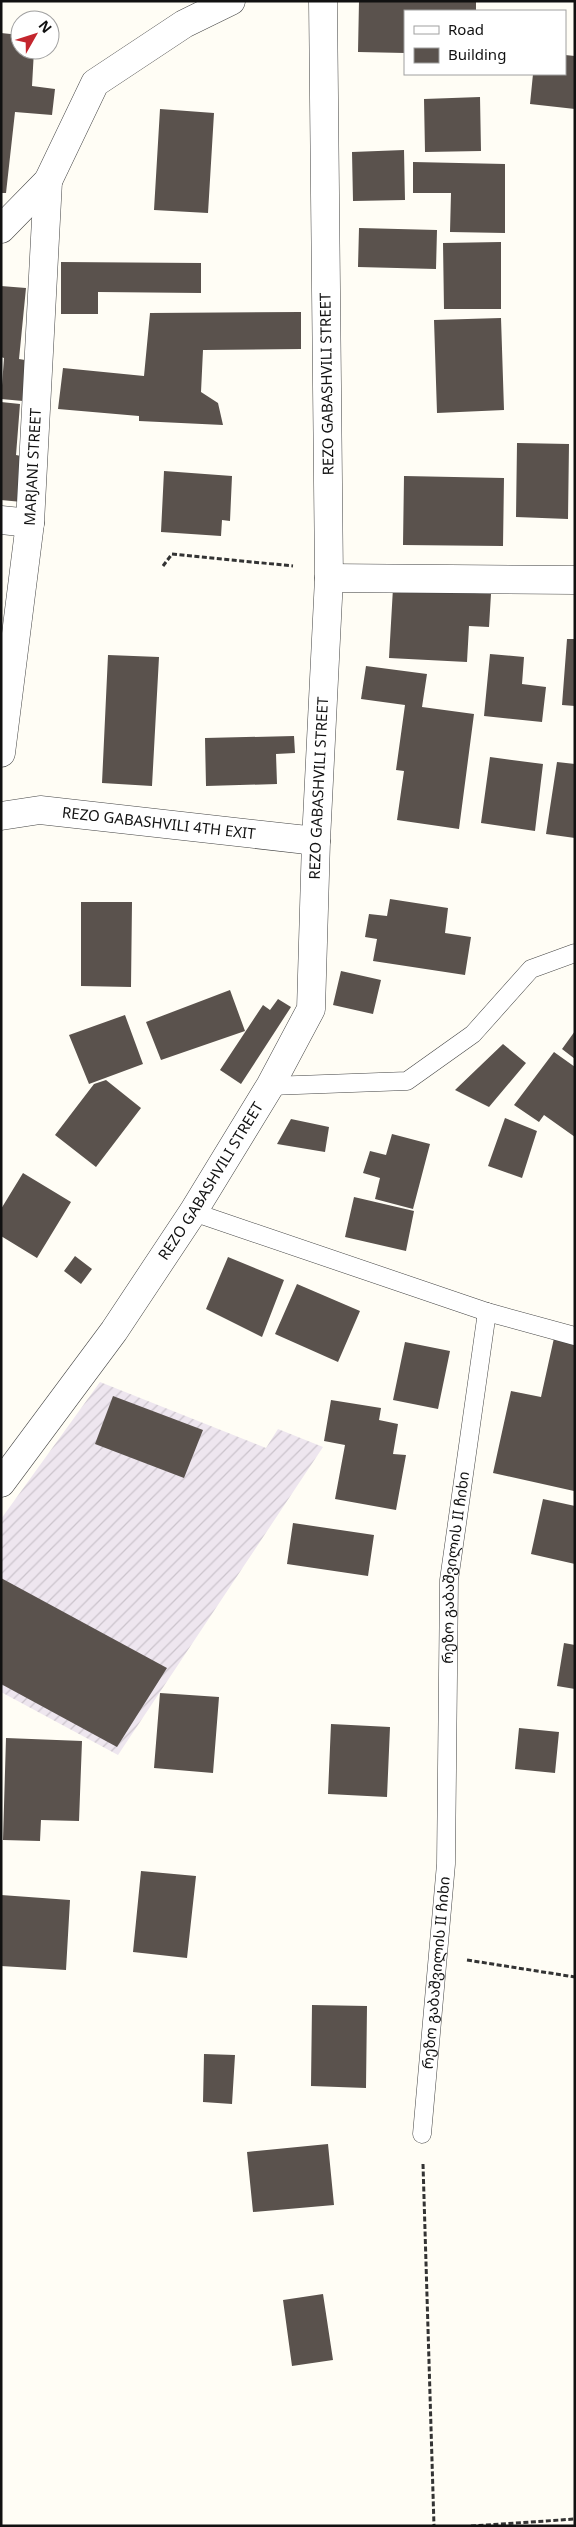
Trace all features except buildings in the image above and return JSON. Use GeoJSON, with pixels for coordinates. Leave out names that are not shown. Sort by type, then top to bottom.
{"type":"FeatureCollection","features":[{"type":"Feature","properties":{"kind":"street"},"geometry":{"type":"LineString","coordinates":[[1,229],[48,181],[95,83],[184,24],[230,1]]}},
{"type":"Feature","properties":{"kind":"street","name":"REZO GABASHVILI STREET"},"geometry":{"type":"LineString","coordinates":[[5,1470],[114,1331],[193,1212],[270,1086],[311,1009],[316,841],[330,574],[323,1]]}},
{"type":"Feature","properties":{"kind":"street","name":"MARJANI STREET"},"geometry":{"type":"LineString","coordinates":[[1,753],[30,523],[48,181]]}},
{"type":"Feature","properties":{"kind":"street"},"geometry":{"type":"LineString","coordinates":[[1,520],[30,523]]}},
{"type":"Feature","properties":{"kind":"street"},"geometry":{"type":"LineString","coordinates":[[330,574],[575,580]]}},
{"type":"Feature","properties":{"kind":"street","name":"REZO GABASHVILI 4TH EXIT"},"geometry":{"type":"LineString","coordinates":[[1,816],[40,810],[316,841]]}},
{"type":"Feature","properties":{"kind":"lane"},"geometry":{"type":"LineString","coordinates":[[270,1086],[407,1081],[473,1034],[531,969],[575,953]]}},
{"type":"Feature","properties":{"kind":"lane"},"geometry":{"type":"LineString","coordinates":[[193,1212],[487,1312],[575,1336]]}},
{"type":"Feature","properties":{"kind":"lane","name":"რეზო გაბაშვილის II ჩიხი"},"geometry":{"type":"LineString","coordinates":[[422,2134],[436,1956],[446,1864],[449,1580],[487,1312]]}},
{"type":"Feature","properties":{"kind":"path"},"geometry":{"type":"LineString","coordinates":[[162,566],[172,554],[330,574]]}},
{"type":"Feature","properties":{"kind":"path"},"geometry":{"type":"LineString","coordinates":[[436,1956],[575,1977]]}},
{"type":"Feature","properties":{"kind":"path"},"geometry":{"type":"LineString","coordinates":[[422,2134],[434,2526]]}},
{"type":"Feature","properties":{"kind":"path"},"geometry":{"type":"LineString","coordinates":[[471,2526],[575,2519]]}},
{"type":"Feature","properties":{"kind":"shaded area"},"geometry":{"type":"Polygon","coordinates":[[[100,1382],[266,1448],[278,1429],[323,1447],[118,1755],[1,1692],[1,1519],[100,1382]]]}}]}
